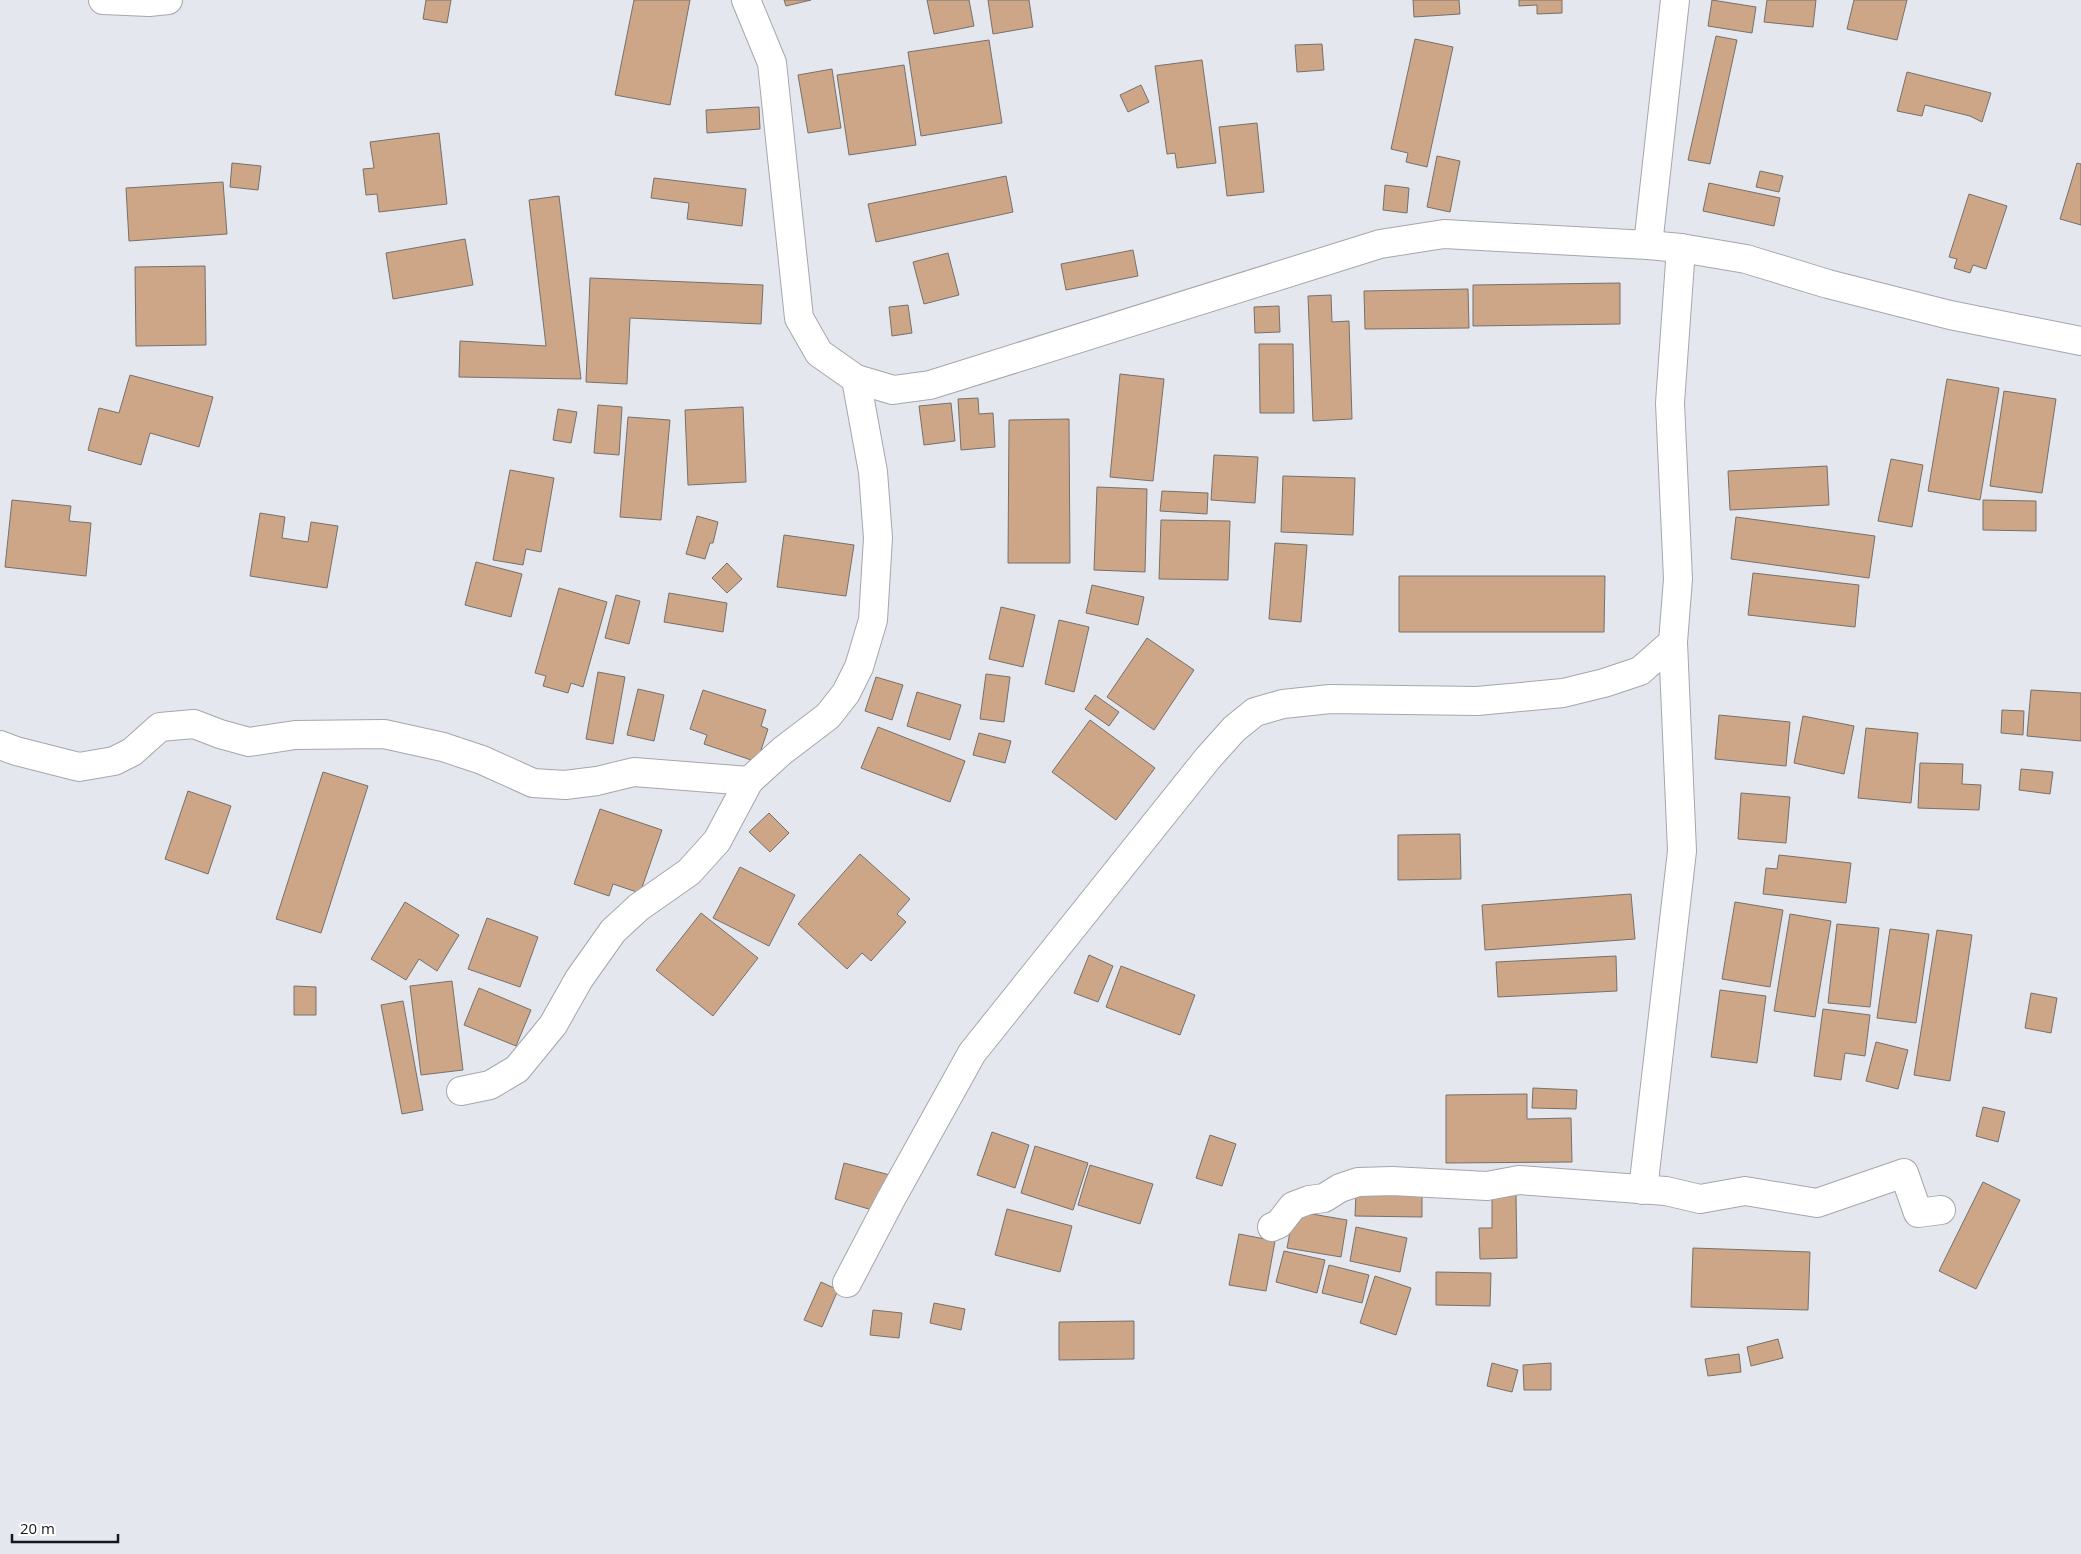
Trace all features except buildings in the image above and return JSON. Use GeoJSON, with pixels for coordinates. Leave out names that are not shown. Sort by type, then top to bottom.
{"type":"FeatureCollection","features":[{"type":"Feature","properties":{"kind":"street"},"geometry":{"type":"LineString","coordinates":[[103,0],[155,1]]}},
{"type":"Feature","properties":{"kind":"street"},"geometry":{"type":"LineString","coordinates":[[746,0],[772,63],[799,318],[819,353],[856,378],[893,390],[930,385],[1380,244],[1444,234],[1648,244],[1682,248],[1746,259],[1828,284],[1950,315],[2081,341]]}},
{"type":"Feature","properties":{"kind":"street"},"geometry":{"type":"LineString","coordinates":[[1648,244],[1675,0]]}},
{"type":"Feature","properties":{"kind":"street"},"geometry":{"type":"LineString","coordinates":[[1643,1190],[1682,851],[1673,642],[1678,579],[1670,403],[1682,248]]}},
{"type":"Feature","properties":{"kind":"street"},"geometry":{"type":"LineString","coordinates":[[461,1091],[490,1084],[517,1070],[552,1025],[579,979],[614,931],[639,907],[689,872],[718,841],[749,781],[782,751],[828,716],[846,693],[859,667],[873,620],[878,538],[873,472],[856,378]]}},
{"type":"Feature","properties":{"kind":"street"},"geometry":{"type":"LineString","coordinates":[[847,1284],[891,1199],[972,1053],[1202,766],[1234,729],[1255,712],[1283,704],[1330,699],[1477,701],[1563,693],[1604,683],[1640,671],[1673,642]]}},
{"type":"Feature","properties":{"kind":"street"},"geometry":{"type":"LineString","coordinates":[[0,745],[16,751],[79,766],[114,761],[132,752],[160,727],[194,724],[249,742],[295,735],[384,734],[443,747],[482,760],[533,783],[565,786],[597,782],[634,772],[749,781]]}},
{"type":"Feature","properties":{"kind":"street"},"geometry":{"type":"LineString","coordinates":[[1272,1227],[1279,1224],[1294,1206],[1309,1200],[1324,1198],[1340,1188],[1358,1182],[1392,1181],[1487,1186],[1519,1180],[1666,1191],[1700,1199],[1745,1191],[1817,1203],[1904,1173],[1918,1214],[1941,1210]]}}]}
